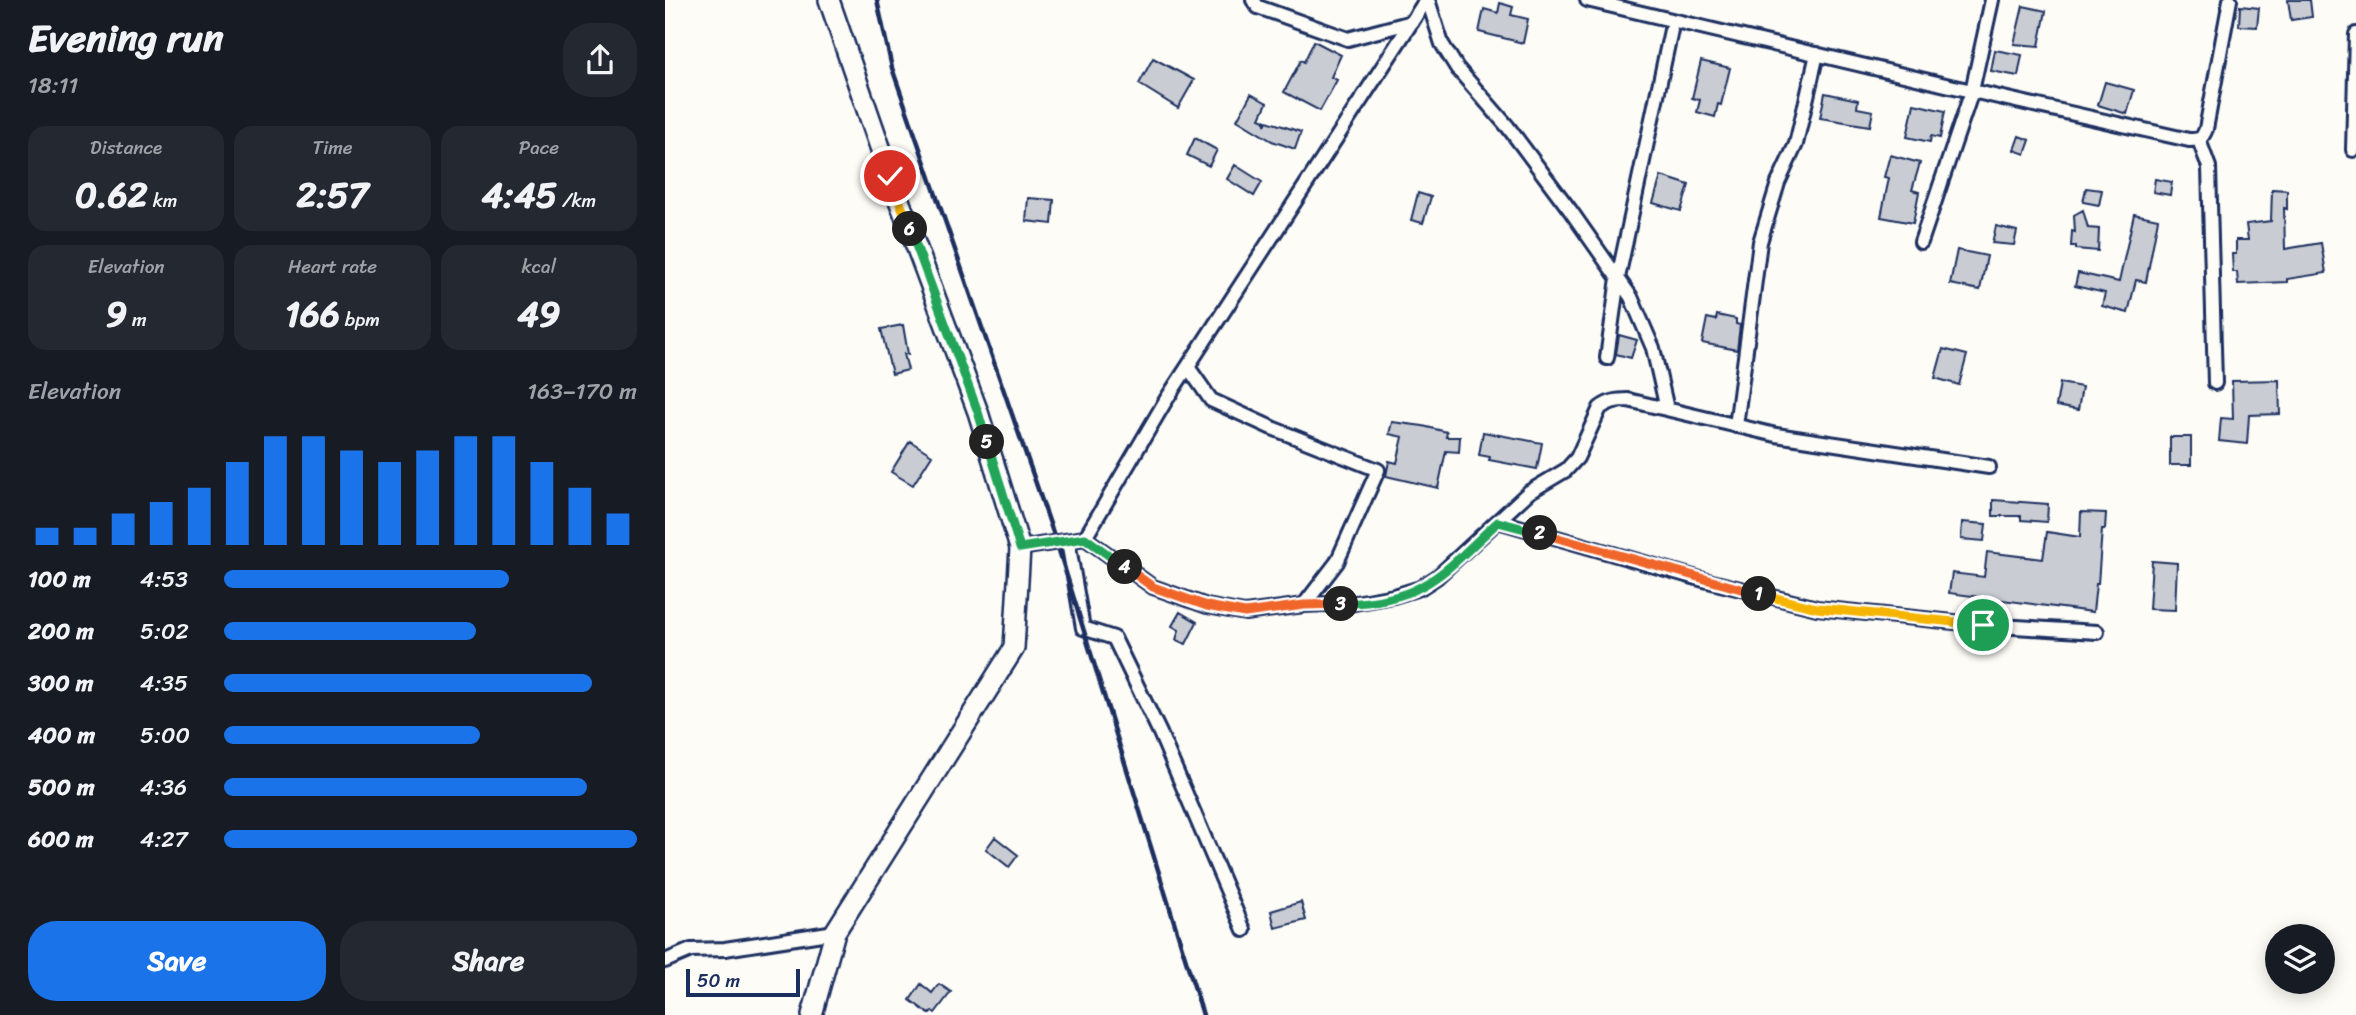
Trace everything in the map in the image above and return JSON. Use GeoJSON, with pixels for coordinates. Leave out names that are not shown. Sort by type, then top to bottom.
{"type":"FeatureCollection","features":[{"type":"Feature","properties":{"kind":"main road"},"geometry":{"type":"LineString","coordinates":[[813,1015],[835,932],[1014,649],[1020,548],[978,412],[890,176],[829,0]]}},
{"type":"Feature","properties":{"kind":"street"},"geometry":{"type":"LineString","coordinates":[[1253,0],[1258,7],[1348,39],[1412,22]]}},
{"type":"Feature","properties":{"kind":"street"},"geometry":{"type":"LineString","coordinates":[[1085,538],[1166,400],[1427,0]]}},
{"type":"Feature","properties":{"kind":"street"},"geometry":{"type":"LineString","coordinates":[[1427,0],[1442,44],[1457,68],[1515,137],[1631,298],[1653,348],[1667,409]]}},
{"type":"Feature","properties":{"kind":"street"},"geometry":{"type":"LineString","coordinates":[[1587,0],[2189,140],[2199,140],[2206,129],[2230,0]]}},
{"type":"Feature","properties":{"kind":"street"},"geometry":{"type":"LineString","coordinates":[[1921,242],[1972,91],[1991,0]]}},
{"type":"Feature","properties":{"kind":"street"},"geometry":{"type":"LineString","coordinates":[[1607,358],[1618,278],[1671,30]]}},
{"type":"Feature","properties":{"kind":"street"},"geometry":{"type":"LineString","coordinates":[[2353,150],[2356,34]]}},
{"type":"Feature","properties":{"kind":"street"},"geometry":{"type":"LineString","coordinates":[[1736,426],[1761,243],[1778,183],[1796,145],[1817,54]]}},
{"type":"Feature","properties":{"kind":"street"},"geometry":{"type":"LineString","coordinates":[[2199,140],[2209,167],[2215,383]]}},
{"type":"Feature","properties":{"kind":"street"},"geometry":{"type":"LineString","coordinates":[[1188,367],[1211,400],[1378,470],[1338,562],[1304,605]]}},
{"type":"Feature","properties":{"kind":"street"},"geometry":{"type":"LineString","coordinates":[[1020,548],[1085,538],[1153,587],[1207,606],[1245,613],[1304,605],[1355,603],[1420,588],[1437,577],[1529,492],[1566,470],[1577,458],[1600,408],[1617,400],[1628,400],[1776,435],[1989,467]]}},
{"type":"Feature","properties":{"kind":"street"},"geometry":{"type":"LineString","coordinates":[[1498,522],[1704,580],[1817,608],[1983,625],[2097,632]]}},
{"type":"Feature","properties":{"kind":"street"},"geometry":{"type":"LineString","coordinates":[[1068,541],[1083,628],[1114,638],[1160,733],[1244,930]]}},
{"type":"Feature","properties":{"kind":"street"},"geometry":{"type":"LineString","coordinates":[[665,961],[691,950],[725,949],[835,932]]}},
{"type":"Feature","properties":{"kind":"building"},"geometry":{"type":"Polygon","coordinates":[[[2288,0],[2310,0],[2312,17],[2291,20],[2288,0]]]}},
{"type":"Feature","properties":{"kind":"building"},"geometry":{"type":"Polygon","coordinates":[[[1500,3],[1513,7],[1511,15],[1528,19],[1523,43],[1479,32],[1484,9],[1498,13],[1500,3]]]}},
{"type":"Feature","properties":{"kind":"building"},"geometry":{"type":"Polygon","coordinates":[[[2023,6],[2046,11],[2039,46],[2014,44],[2023,6]]]}},
{"type":"Feature","properties":{"kind":"building"},"geometry":{"type":"Polygon","coordinates":[[[2240,6],[2259,8],[2257,27],[2239,26],[2240,6]]]}},
{"type":"Feature","properties":{"kind":"building"},"geometry":{"type":"Polygon","coordinates":[[[1314,41],[1341,55],[1331,77],[1337,80],[1320,111],[1284,92],[1314,41]]]}},
{"type":"Feature","properties":{"kind":"building"},"geometry":{"type":"Polygon","coordinates":[[[1995,50],[2022,55],[2018,76],[1991,71],[1995,50]]]}},
{"type":"Feature","properties":{"kind":"building"},"geometry":{"type":"Polygon","coordinates":[[[1153,58],[1194,80],[1178,108],[1139,84],[1153,58]]]}},
{"type":"Feature","properties":{"kind":"building"},"geometry":{"type":"Polygon","coordinates":[[[1701,61],[1730,68],[1721,105],[1718,104],[1715,117],[1697,112],[1700,100],[1692,98],[1701,61]]]}},
{"type":"Feature","properties":{"kind":"building"},"geometry":{"type":"Polygon","coordinates":[[[2105,82],[2134,90],[2127,114],[2098,105],[2105,82]]]}},
{"type":"Feature","properties":{"kind":"building"},"geometry":{"type":"Polygon","coordinates":[[[1825,93],[1858,100],[1857,108],[1873,111],[1870,126],[1820,118],[1825,93]]]}},
{"type":"Feature","properties":{"kind":"building"},"geometry":{"type":"Polygon","coordinates":[[[1251,94],[1267,103],[1260,118],[1265,120],[1265,125],[1267,121],[1301,132],[1295,149],[1272,141],[1237,120],[1251,94]]]}},
{"type":"Feature","properties":{"kind":"building"},"geometry":{"type":"Polygon","coordinates":[[[1914,104],[1945,111],[1940,138],[1931,136],[1930,142],[1907,137],[1914,104]]]}},
{"type":"Feature","properties":{"kind":"building"},"geometry":{"type":"Polygon","coordinates":[[[2019,136],[2030,140],[2025,154],[2014,150],[2019,136]]]}},
{"type":"Feature","properties":{"kind":"building"},"geometry":{"type":"Polygon","coordinates":[[[1195,138],[1217,150],[1209,166],[1187,155],[1195,138]]]}},
{"type":"Feature","properties":{"kind":"building"},"geometry":{"type":"Polygon","coordinates":[[[1890,155],[1920,163],[1912,190],[1919,192],[1913,223],[1881,217],[1889,178],[1884,177],[1890,155]]]}},
{"type":"Feature","properties":{"kind":"building"},"geometry":{"type":"Polygon","coordinates":[[[1235,165],[1262,182],[1254,196],[1227,179],[1235,165]]]}},
{"type":"Feature","properties":{"kind":"building"},"geometry":{"type":"Polygon","coordinates":[[[1661,176],[1689,185],[1681,211],[1653,203],[1661,176]]]}},
{"type":"Feature","properties":{"kind":"building"},"geometry":{"type":"Polygon","coordinates":[[[2155,179],[2172,182],[2170,195],[2153,192],[2155,179]]]}},
{"type":"Feature","properties":{"kind":"building"},"geometry":{"type":"Polygon","coordinates":[[[2086,188],[2102,190],[2099,205],[2083,202],[2086,188]]]}},
{"type":"Feature","properties":{"kind":"building"},"geometry":{"type":"Polygon","coordinates":[[[2272,189],[2287,190],[2287,209],[2284,208],[2285,249],[2321,243],[2326,273],[2287,279],[2287,282],[2238,284],[2237,272],[2233,272],[2232,254],[2236,254],[2236,240],[2248,240],[2246,224],[2271,221],[2272,189]]]}},
{"type":"Feature","properties":{"kind":"building"},"geometry":{"type":"Polygon","coordinates":[[[1418,193],[1431,197],[1423,223],[1411,220],[1418,193]]]}},
{"type":"Feature","properties":{"kind":"building"},"geometry":{"type":"Polygon","coordinates":[[[1028,198],[1054,200],[1052,224],[1026,221],[1028,198]]]}},
{"type":"Feature","properties":{"kind":"building"},"geometry":{"type":"Polygon","coordinates":[[[2083,210],[2088,228],[2099,229],[2098,251],[2071,246],[2072,231],[2075,232],[2074,215],[2083,210]]]}},
{"type":"Feature","properties":{"kind":"building"},"geometry":{"type":"Polygon","coordinates":[[[2134,214],[2158,219],[2146,282],[2136,280],[2128,313],[2102,306],[2105,293],[2075,286],[2078,273],[2119,282],[2134,214]]]}},
{"type":"Feature","properties":{"kind":"building"},"geometry":{"type":"Polygon","coordinates":[[[1996,226],[2017,231],[2014,245],[1992,243],[1996,226]]]}},
{"type":"Feature","properties":{"kind":"building"},"geometry":{"type":"Polygon","coordinates":[[[1957,250],[1987,256],[1980,290],[1950,284],[1957,250]]]}},
{"type":"Feature","properties":{"kind":"building"},"geometry":{"type":"Polygon","coordinates":[[[1717,315],[1736,319],[1736,324],[1740,325],[1737,350],[1702,343],[1707,318],[1716,320],[1717,315]]]}},
{"type":"Feature","properties":{"kind":"building"},"geometry":{"type":"Polygon","coordinates":[[[903,325],[908,354],[904,354],[908,370],[892,374],[881,329],[903,325]]]}},
{"type":"Feature","properties":{"kind":"building"},"geometry":{"type":"Polygon","coordinates":[[[1619,335],[1637,340],[1631,358],[1616,354],[1619,335]]]}},
{"type":"Feature","properties":{"kind":"building"},"geometry":{"type":"Polygon","coordinates":[[[1943,349],[1967,355],[1959,385],[1935,378],[1943,349]]]}},
{"type":"Feature","properties":{"kind":"building"},"geometry":{"type":"Polygon","coordinates":[[[2279,380],[2280,414],[2249,415],[2247,444],[2219,441],[2221,418],[2233,419],[2232,381],[2279,380]]]}},
{"type":"Feature","properties":{"kind":"building"},"geometry":{"type":"Polygon","coordinates":[[[2060,383],[2082,387],[2078,410],[2056,406],[2060,383]]]}},
{"type":"Feature","properties":{"kind":"building"},"geometry":{"type":"Polygon","coordinates":[[[1392,422],[1447,432],[1446,437],[1460,437],[1459,452],[1446,451],[1438,488],[1386,476],[1389,461],[1397,463],[1403,437],[1389,434],[1392,422]]]}},
{"type":"Feature","properties":{"kind":"building"},"geometry":{"type":"Polygon","coordinates":[[[1483,432],[1542,443],[1537,469],[1489,460],[1490,457],[1479,455],[1483,432]]]}},
{"type":"Feature","properties":{"kind":"building"},"geometry":{"type":"Polygon","coordinates":[[[2170,437],[2191,437],[2191,465],[2170,465],[2170,437]]]}},
{"type":"Feature","properties":{"kind":"building"},"geometry":{"type":"Polygon","coordinates":[[[910,441],[932,455],[913,485],[891,472],[910,441]]]}},
{"type":"Feature","properties":{"kind":"building"},"geometry":{"type":"Polygon","coordinates":[[[1993,500],[2048,504],[2047,522],[2021,520],[2021,516],[1993,516],[1993,500]]]}},
{"type":"Feature","properties":{"kind":"building"},"geometry":{"type":"Polygon","coordinates":[[[2081,512],[2106,513],[2093,612],[1949,593],[1952,573],[1984,577],[1987,552],[2043,559],[2047,532],[2080,537],[2081,512]]]}},
{"type":"Feature","properties":{"kind":"building"},"geometry":{"type":"Polygon","coordinates":[[[1962,522],[1986,524],[1984,541],[1961,539],[1962,522]]]}},
{"type":"Feature","properties":{"kind":"building"},"geometry":{"type":"Polygon","coordinates":[[[2152,561],[2177,563],[2175,610],[2149,609],[2152,561]]]}},
{"type":"Feature","properties":{"kind":"building"},"geometry":{"type":"Polygon","coordinates":[[[1180,612],[1197,622],[1186,644],[1176,640],[1179,630],[1172,626],[1180,612]]]}},
{"type":"Feature","properties":{"kind":"building"},"geometry":{"type":"Polygon","coordinates":[[[995,837],[1018,855],[1009,867],[986,849],[995,837]]]}},
{"type":"Feature","properties":{"kind":"building"},"geometry":{"type":"Polygon","coordinates":[[[1301,902],[1306,920],[1275,928],[1271,911],[1301,902]]]}},
{"type":"Feature","properties":{"kind":"building"},"geometry":{"type":"Polygon","coordinates":[[[921,984],[932,993],[939,984],[951,992],[935,1013],[932,1011],[929,1014],[910,1000],[921,984]]]}},
{"type":"Feature","properties":{"kind":"railway"},"geometry":{"type":"LineString","coordinates":[[877,0],[892,68],[1057,544],[1203,1015]]}},
{"type":"Feature","properties":{"kind":"route"},"geometry":{"type":"LineString","coordinates":[[890,176],[978,412],[1020,548],[1085,538],[1153,587],[1207,606],[1245,613],[1304,605],[1355,603],[1420,588],[1437,577],[1498,522],[1704,580],[1817,608],[1983,625]]}}]}
